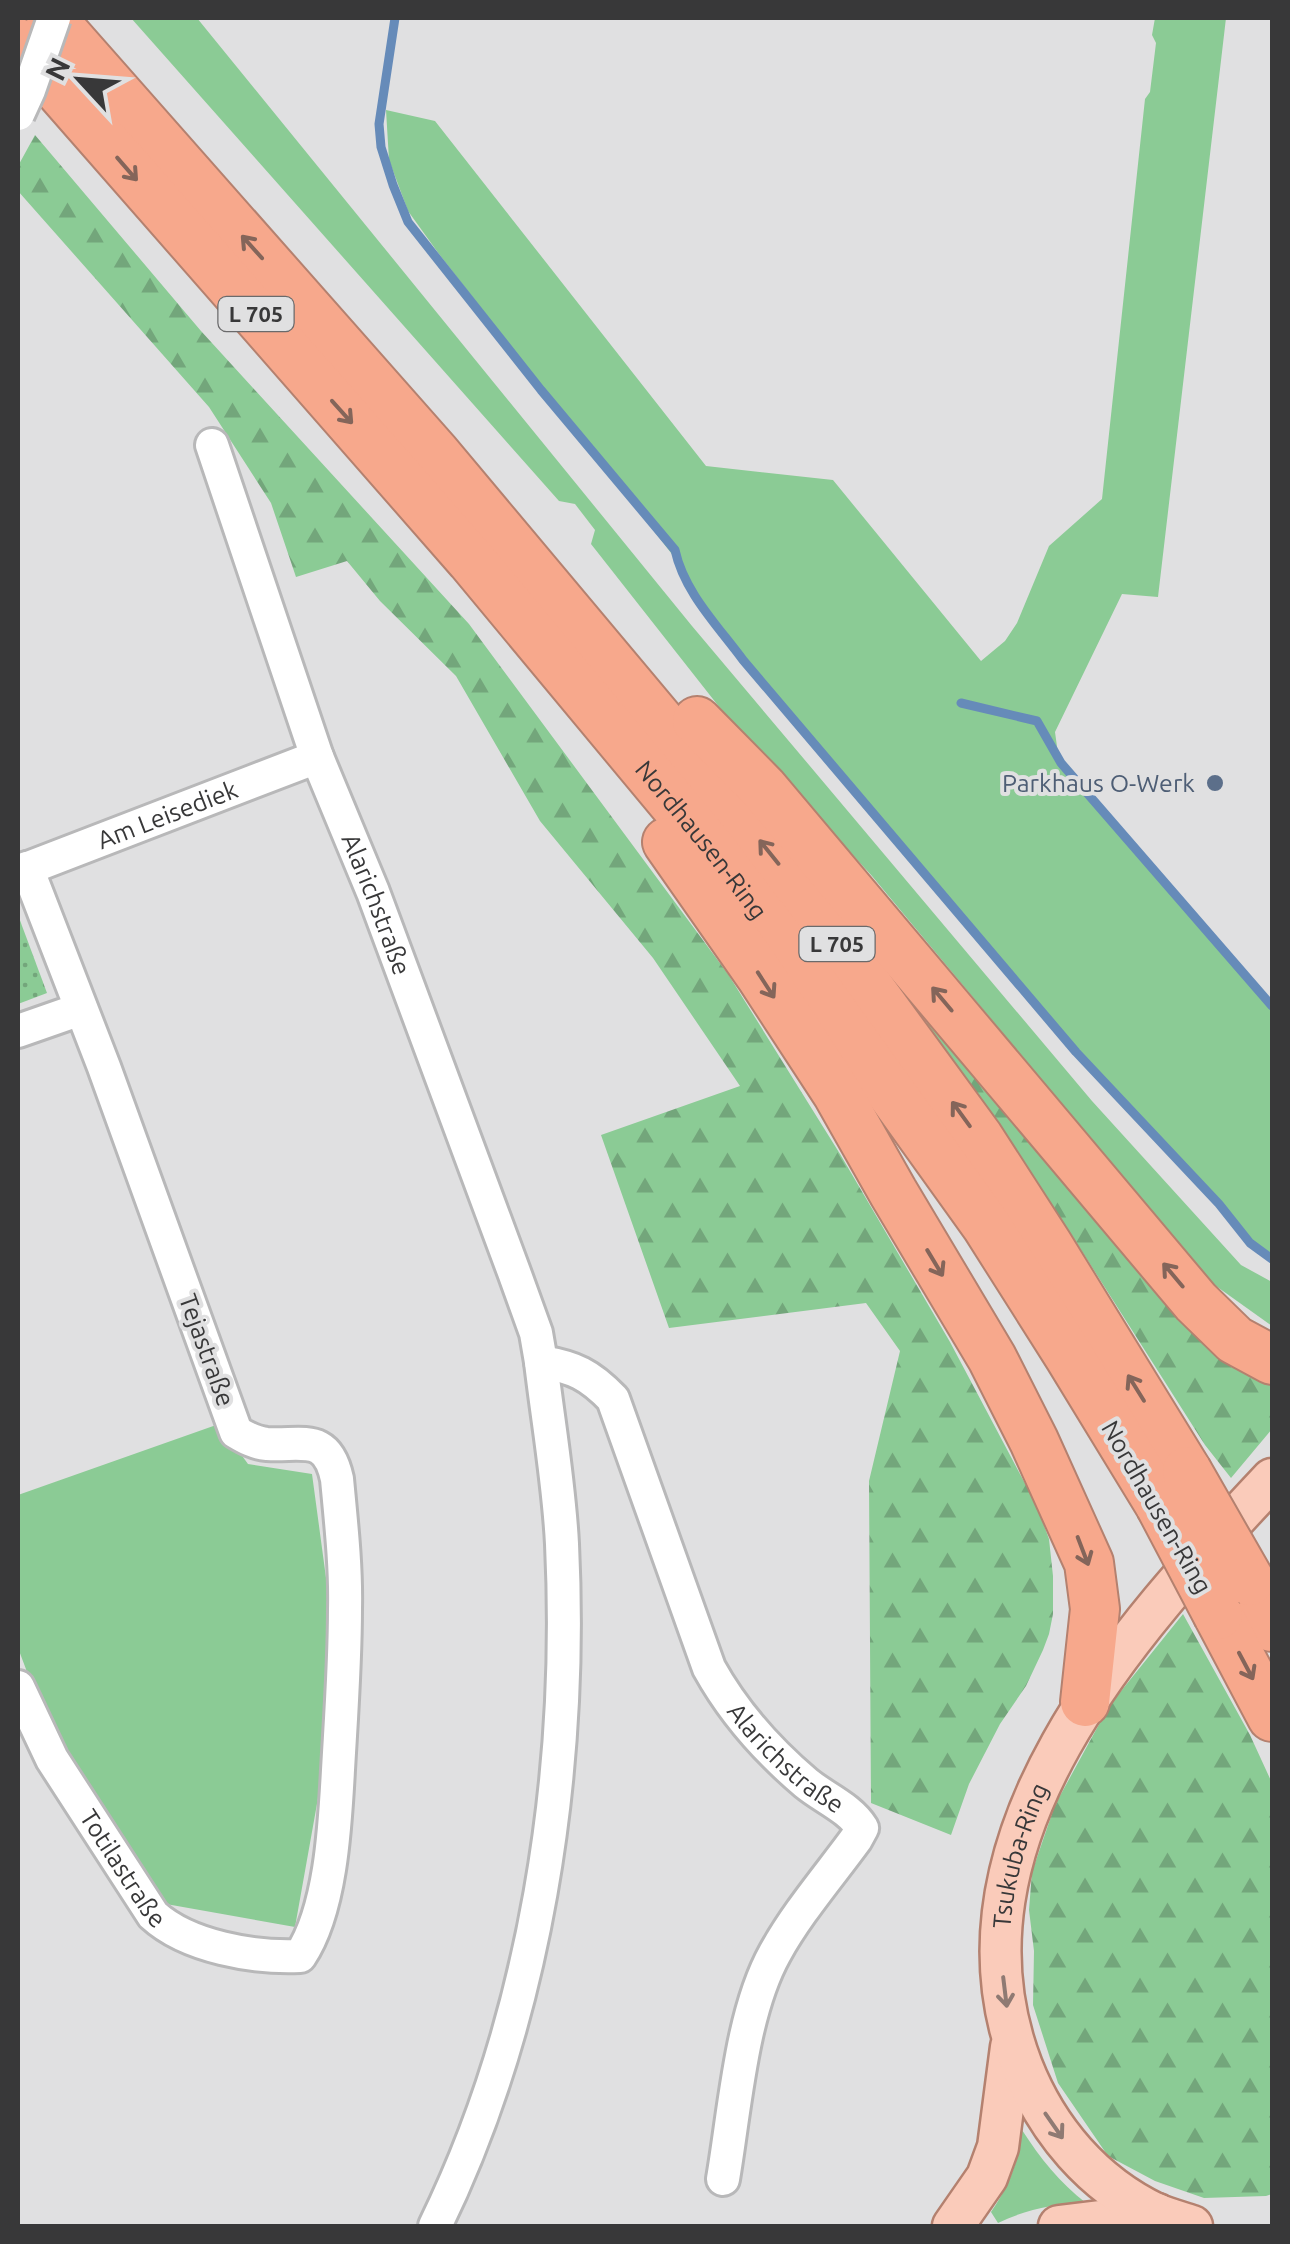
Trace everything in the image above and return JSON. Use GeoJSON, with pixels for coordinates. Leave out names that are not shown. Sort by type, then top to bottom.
{"type":"FeatureCollection","features":[{"type":"Feature","properties":{"kind":"highway","name":"Nordhausen-Ring"},"geometry":{"type":"LineString","coordinates":[[53,18],[436,454],[785,872],[979,1138],[1048,1245],[1234,1598],[1272,1718]]}},
{"type":"Feature","properties":{"kind":"highway","name":"Nordhausen-Ring"},"geometry":{"type":"LineString","coordinates":[[18,42],[471,560],[713,851],[986,1225],[1069,1356],[1173,1488]]}},
{"type":"Feature","properties":{"kind":"highway"},"geometry":{"type":"LineString","coordinates":[[436,454],[763,788],[1196,1302],[1234,1340],[1272,1360]]}},
{"type":"Feature","properties":{"kind":"highway"},"geometry":{"type":"LineString","coordinates":[[471,560],[770,989],[837,1092],[992,1358],[1089,1563],[1094,1609],[1085,1702]]}},
{"type":"Feature","properties":{"kind":"highway","name":"Nordhausen-Ring"},"geometry":{"type":"LineString","coordinates":[[1234,1598],[1272,1626]]}},
{"type":"Feature","properties":{"kind":"main road","name":"Tsukuba-Ring"},"geometry":{"type":"LineString","coordinates":[[1174,2220],[1122,2193],[1084,2163],[1054,2129],[1032,2090],[1012,2038],[1004,1992],[1001,1948],[1005,1900],[1018,1842],[1037,1792],[1085,1702],[1166,1594],[1272,1479]]}},
{"type":"Feature","properties":{"kind":"main road"},"geometry":{"type":"LineString","coordinates":[[953,2226],[987,2177],[998,2147],[1012,2038]]}},
{"type":"Feature","properties":{"kind":"main road"},"geometry":{"type":"LineString","coordinates":[[1059,2226],[1174,2220]]}},
{"type":"Feature","properties":{"kind":"street"},"geometry":{"type":"LineString","coordinates":[[18,114],[53,18]]}},
{"type":"Feature","properties":{"kind":"street","name":"Alarichstraße"},"geometry":{"type":"LineString","coordinates":[[212,446],[318,757],[514,1272],[536,1334],[541,1362],[562,1558],[561,1730],[553,1812],[513,2017],[474,2134],[434,2226]]}},
{"type":"Feature","properties":{"kind":"street","name":"Am Leisediek"},"geometry":{"type":"LineString","coordinates":[[22,870],[318,757]]}},
{"type":"Feature","properties":{"kind":"street","name":"Tejastraße"},"geometry":{"type":"LineString","coordinates":[[22,870],[80,1008],[236,1432],[263,1444],[302,1443],[320,1447],[333,1459],[338,1479],[346,1610],[336,1798],[322,1900],[311,1940],[300,1956]]}},
{"type":"Feature","properties":{"kind":"street"},"geometry":{"type":"LineString","coordinates":[[18,1031],[80,1008]]}},
{"type":"Feature","properties":{"kind":"street","name":"Alarichstraße"},"geometry":{"type":"LineString","coordinates":[[541,1362],[570,1367],[598,1383],[613,1399],[708,1668],[725,1696],[782,1762],[816,1792],[855,1817],[862,1828],[775,1953],[760,1988],[750,2020],[723,2179]]}},
{"type":"Feature","properties":{"kind":"street","name":"Totilastraße"},"geometry":{"type":"LineString","coordinates":[[18,1686],[52,1758],[153,1915],[168,1929],[190,1940],[281,1957],[300,1956]]}},
{"type":"Feature","properties":{"kind":"green space"},"geometry":{"type":"Polygon","coordinates":[[[131,18],[197,18],[692,626],[1092,1101],[1241,1265],[1272,1282],[1272,1326],[1209,1281],[872,876],[731,722],[591,544],[595,530],[575,504],[559,501],[131,18]]]}},
{"type":"Feature","properties":{"kind":"green space"},"geometry":{"type":"Polygon","coordinates":[[[1155,18],[1226,18],[1158,597],[1122,594],[1055,732],[1059,761],[1272,1003],[1272,1258],[1249,1240],[1078,1050],[928,878],[695,598],[685,571],[408,211],[389,160],[386,110],[435,121],[706,466],[833,480],[981,661],[1005,641],[1017,623],[1049,546],[1102,499],[1145,99],[1150,92],[1156,43],[1152,35],[1155,18]]]}},
{"type":"Feature","properties":{"kind":"green space"},"geometry":{"type":"Polygon","coordinates":[[[35,135],[201,331],[469,624],[728,974],[950,1342],[1037,1506],[1049,1539],[1053,1576],[1053,1614],[1043,1650],[969,1784],[951,1835],[871,1803],[869,1481],[900,1351],[866,1303],[669,1328],[601,1135],[740,1086],[653,958],[540,821],[456,676],[380,601],[347,561],[296,577],[271,503],[209,407],[18,191],[18,166],[35,135]]]}},
{"type":"Feature","properties":{"kind":"green space"},"geometry":{"type":"Polygon","coordinates":[[[18,915],[47,993],[18,1004],[18,915]]]}},
{"type":"Feature","properties":{"kind":"green space"},"geometry":{"type":"Polygon","coordinates":[[[938,1016],[1272,1375],[1272,1429],[1231,1478],[1205,1445],[1069,1231],[926,1024],[938,1016]]]}},
{"type":"Feature","properties":{"kind":"green space"},"geometry":{"type":"Polygon","coordinates":[[[219,1424],[248,1464],[312,1474],[329,1600],[320,1787],[295,1927],[166,1904],[52,1738],[18,1648],[18,1495],[219,1424]]]}},
{"type":"Feature","properties":{"kind":"green space"},"geometry":{"type":"Polygon","coordinates":[[[1183,1614],[1272,1783],[1272,2194],[1266,2196],[1204,2198],[1155,2181],[1108,2156],[1058,2083],[1033,2005],[1034,1951],[1029,1910],[1032,1872],[1055,1805],[1109,1706],[1183,1614]]]}},
{"type":"Feature","properties":{"kind":"green space"},"geometry":{"type":"Polygon","coordinates":[[[1022,2130],[1051,2170],[1086,2203],[1041,2208],[998,2223],[991,2212],[1012,2173],[1022,2130]]]}},
{"type":"Feature","properties":{"kind":"waterway"},"geometry":{"type":"LineString","coordinates":[[395,18],[379,124],[381,147],[408,222],[675,550],[694,594],[743,660],[1076,1052],[1219,1204],[1250,1243],[1272,1259]]}},
{"type":"Feature","properties":{"kind":"waterway"},"geometry":{"type":"LineString","coordinates":[[961,703],[1037,721],[1061,763],[1272,1006]]}},
{"type":"Feature","properties":{"kind":"place","name":"Parkhaus O-Werk"},"geometry":{"type":"Point","coordinates":[1215,783]}}]}
